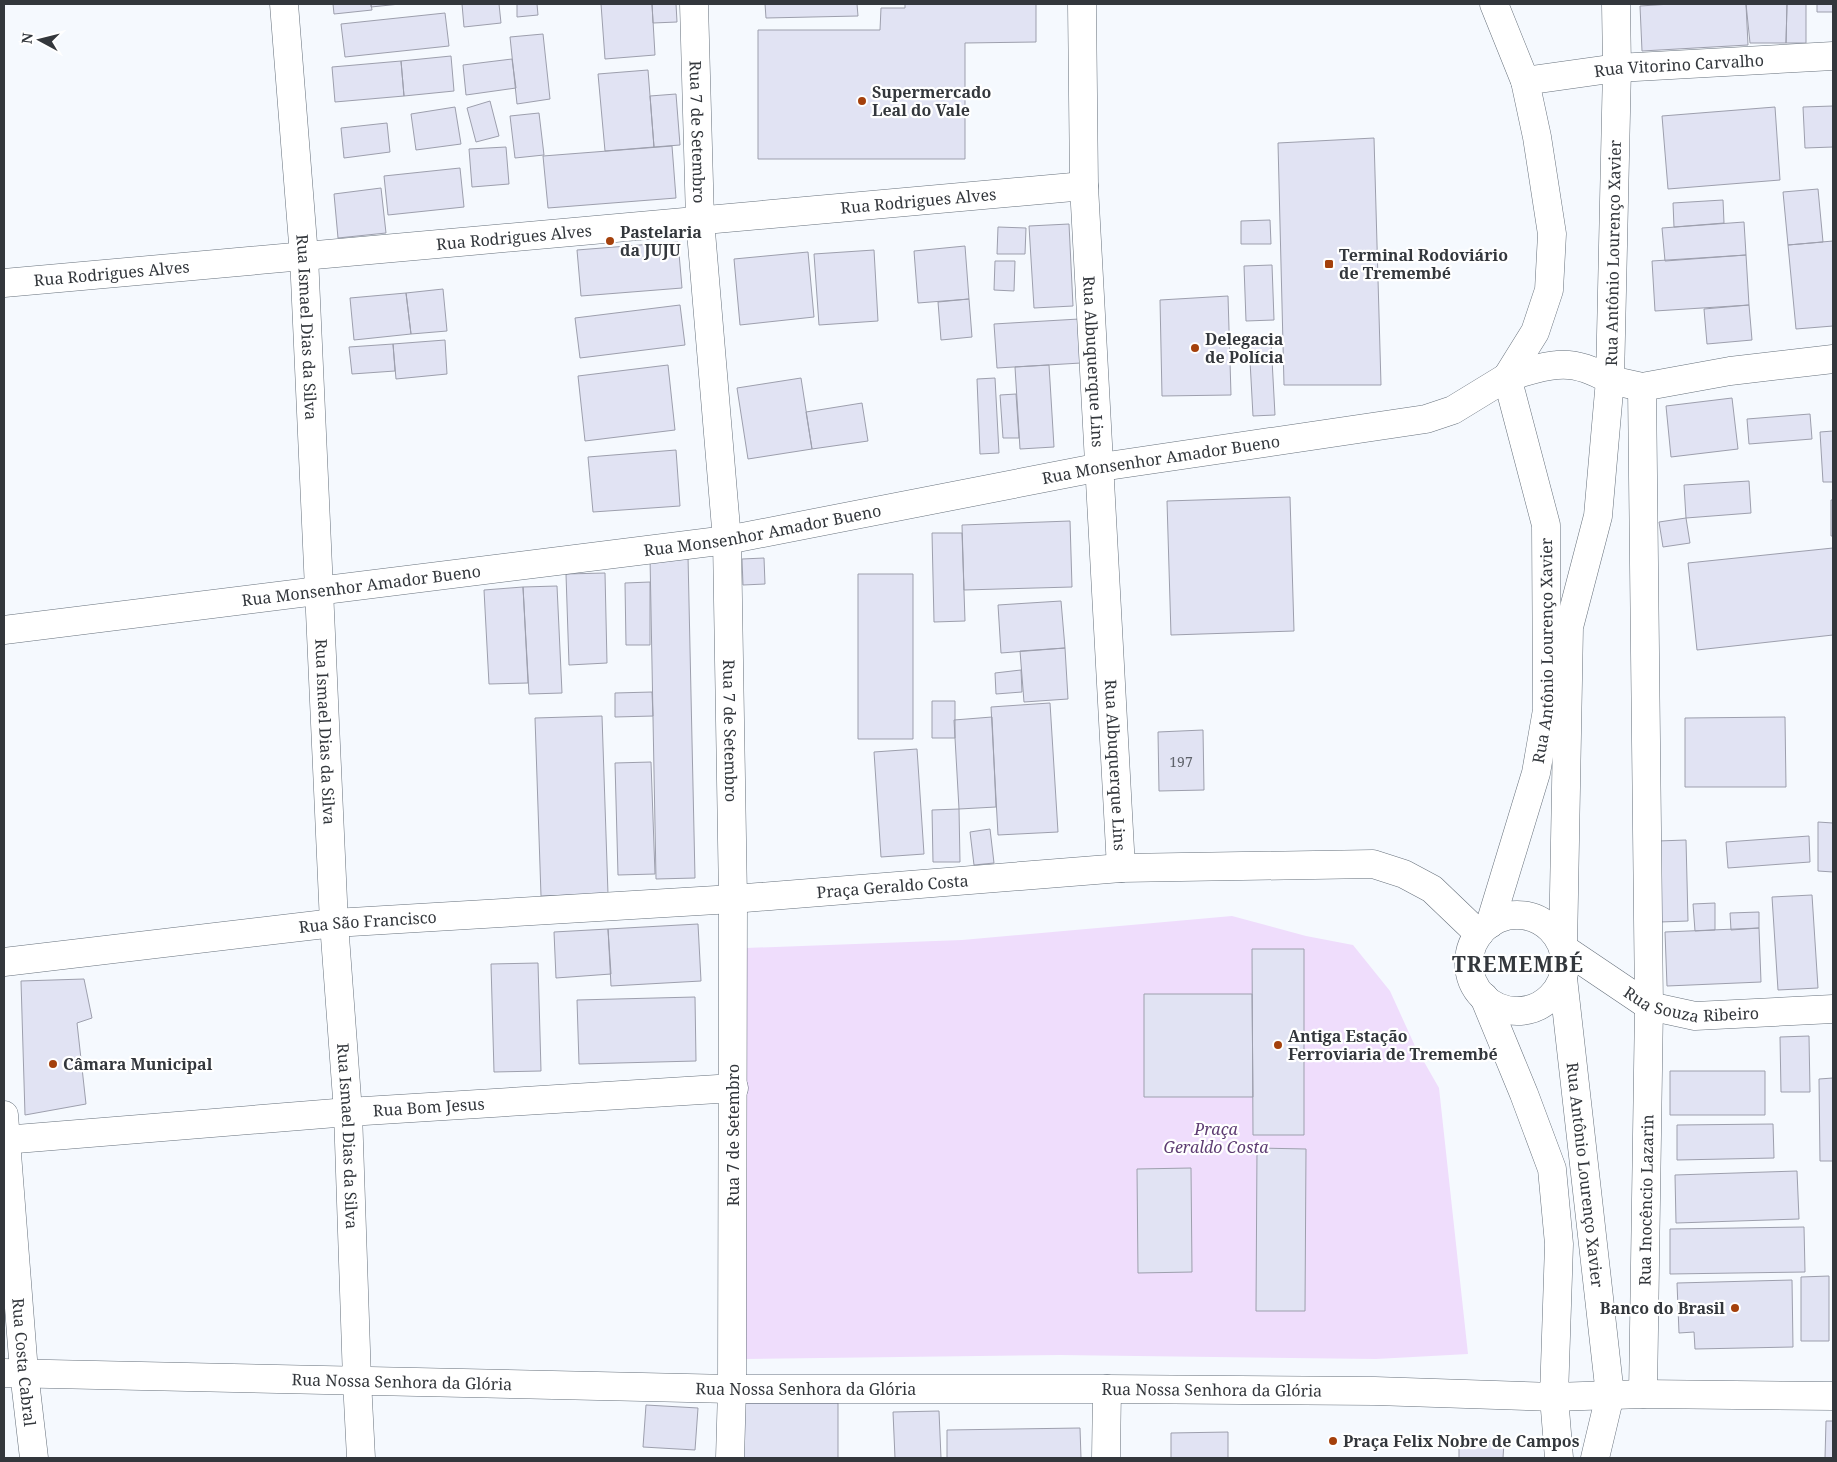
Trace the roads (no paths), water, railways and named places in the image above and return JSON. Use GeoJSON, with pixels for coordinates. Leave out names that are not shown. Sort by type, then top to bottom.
{"type":"FeatureCollection","features":[{"type":"Feature","properties":{"kind":"street","name":"Rua Ismael Dias da Silva"},"geometry":{"type":"LineString","coordinates":[[284,4],[304,256],[334,923],[348,1112],[356,1380],[361,1458]]}},
{"type":"Feature","properties":{"kind":"street","name":"Rua 7 de Setembro"},"geometry":{"type":"LineString","coordinates":[[694,4],[700,220],[727,540],[734,899],[732,1390],[730,1458]]}},
{"type":"Feature","properties":{"kind":"street","name":"Rua Albuquerque Lins"},"geometry":{"type":"LineString","coordinates":[[1082,4],[1084,186],[1101,467],[1121,868]]}},
{"type":"Feature","properties":{"kind":"street"},"geometry":{"type":"LineString","coordinates":[[1494,4],[1525,81],[1538,137],[1552,234],[1549,290],[1535,332],[1507,377]]}},
{"type":"Feature","properties":{"kind":"street","name":"Rua Antônio Lourenço Xavier"},"geometry":{"type":"LineString","coordinates":[[1563,948],[1569,627],[1598,516],[1610,380],[1617,68],[1616,4]]}},
{"type":"Feature","properties":{"kind":"street","name":"Rua Vitorino Carvalho"},"geometry":{"type":"LineString","coordinates":[[1525,81],[1617,68],[1833,56]]}},
{"type":"Feature","properties":{"kind":"street","name":"Rua Rodrigues Alves"},"geometry":{"type":"LineString","coordinates":[[4,283],[1084,186]]}},
{"type":"Feature","properties":{"kind":"street"},"geometry":{"type":"LineString","coordinates":[[1507,377],[1558,364],[1580,367],[1610,380],[1642,387],[1730,371],[1833,359]]}},
{"type":"Feature","properties":{"kind":"street","name":"Rua Antônio Lourenço Xavier"},"geometry":{"type":"LineString","coordinates":[[1484,929],[1536,774],[1547,710],[1546,525],[1507,377]]}},
{"type":"Feature","properties":{"kind":"street","name":"Rua Monsenhor Amador Bueno"},"geometry":{"type":"LineString","coordinates":[[4,630],[727,540],[1101,467],[1426,419],[1453,410],[1507,377]]}},
{"type":"Feature","properties":{"kind":"street","name":"Rua Inocêncio Lazarin"},"geometry":{"type":"LineString","coordinates":[[1642,387],[1649,1006],[1642,1394]]}},
{"type":"Feature","properties":{"kind":"street","name":"Praça Geraldo Costa"},"geometry":{"type":"LineString","coordinates":[[734,899],[1121,868],[1373,864],[1404,874],[1432,889],[1484,929]]}},
{"type":"Feature","properties":{"kind":"street","name":"Rua São Francisco"},"geometry":{"type":"LineString","coordinates":[[4,962],[334,923],[734,899]]}},
{"type":"Feature","properties":{"kind":"street"},"geometry":{"type":"LineString","coordinates":[[1518,915],[1532,917],[1546,924],[1556,934],[1563,948],[1566,963],[1563,978],[1557,991],[1548,1001],[1535,1008],[1522,1012],[1508,1011],[1494,1006],[1475,987],[1469,960],[1472,946],[1484,929],[1503,917],[1518,915]]}},
{"type":"Feature","properties":{"kind":"street","name":"Rua Souza Ribeiro"},"geometry":{"type":"LineString","coordinates":[[1563,948],[1649,1006],[1695,1016],[1833,1008]]}},
{"type":"Feature","properties":{"kind":"street","name":"Rua Antônio Lourenço Xavier"},"geometry":{"type":"LineString","coordinates":[[1563,978],[1610,1395],[1594,1458]]}},
{"type":"Feature","properties":{"kind":"street","name":"Rua Antônio Lourenço Xavier"},"geometry":{"type":"LineString","coordinates":[[1484,998],[1524,1094],[1552,1169],[1559,1244],[1554,1397],[1559,1458]]}},
{"type":"Feature","properties":{"kind":"street","name":"Rua Bom Jesus"},"geometry":{"type":"LineString","coordinates":[[5,1132],[734,1088]]}},
{"type":"Feature","properties":{"kind":"street","name":"Rua Costa Cabral"},"geometry":{"type":"LineString","coordinates":[[5,1132],[14,1372],[34,1458]]}},
{"type":"Feature","properties":{"kind":"street","name":"Rua Nossa Senhora da Glória"},"geometry":{"type":"LineString","coordinates":[[14,1372],[732,1390],[1107,1388],[1375,1391],[1554,1397],[1642,1394],[1833,1396]]}},
{"type":"Feature","properties":{"kind":"street"},"geometry":{"type":"LineString","coordinates":[[1106,1458],[1107,1388]]}},
{"type":"Feature","properties":{"kind":"place","name":"Supermercado Leal do Vale"},"geometry":{"type":"Point","coordinates":[862,101]}},
{"type":"Feature","properties":{"kind":"place","name":"Pastelaria da JUJU"},"geometry":{"type":"Point","coordinates":[610,241]}},
{"type":"Feature","properties":{"kind":"place","name":"Terminal Rodoviário de Tremembé"},"geometry":{"type":"Point","coordinates":[1329,264]}},
{"type":"Feature","properties":{"kind":"place","name":"Delegacia de Polícia"},"geometry":{"type":"Point","coordinates":[1195,348]}},
{"type":"Feature","properties":{"kind":"place","name":"Antiga Estação Ferroviaria de Tremembé"},"geometry":{"type":"Point","coordinates":[1278,1045]}},
{"type":"Feature","properties":{"kind":"place","name":"Câmara Municipal"},"geometry":{"type":"Point","coordinates":[53,1064]}},
{"type":"Feature","properties":{"kind":"place","name":"Banco do Brasil"},"geometry":{"type":"Point","coordinates":[1735,1308]}},
{"type":"Feature","properties":{"kind":"place","name":"Praça Felix Nobre de Campos"},"geometry":{"type":"Point","coordinates":[1333,1441]}},
{"type":"Feature","properties":{"kind":"district","name":"TREMEMBÉ"},"geometry":{"type":"Point","coordinates":[1518,964]}}]}
